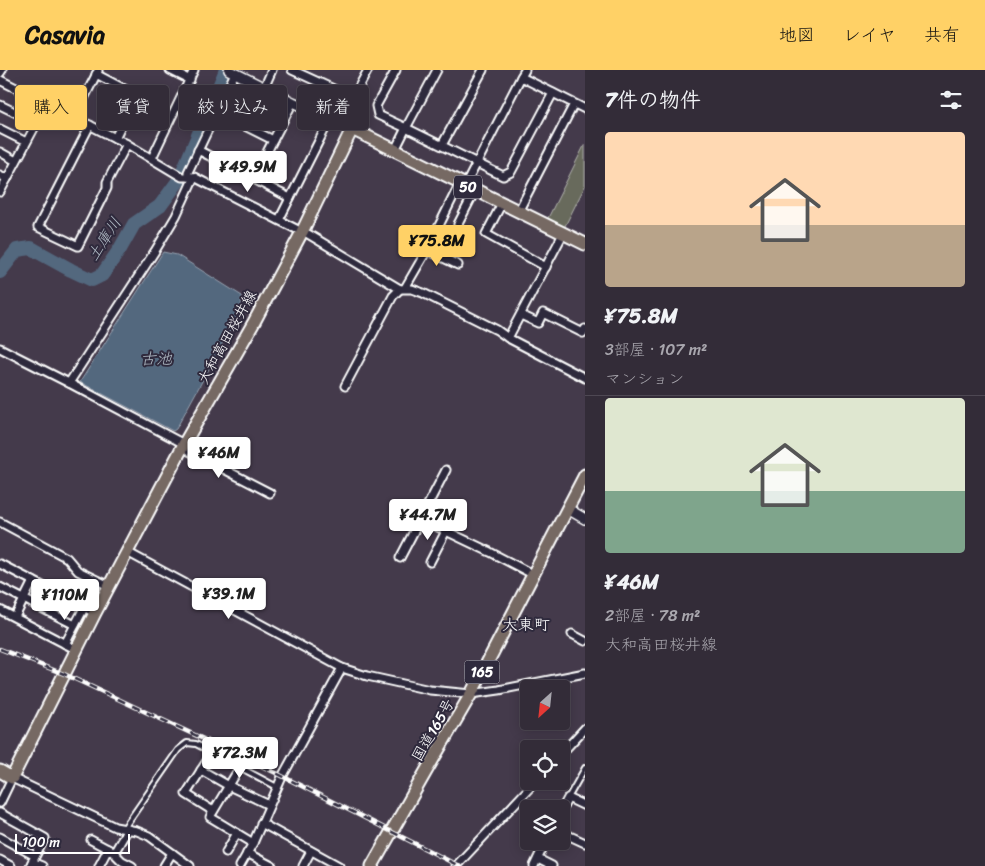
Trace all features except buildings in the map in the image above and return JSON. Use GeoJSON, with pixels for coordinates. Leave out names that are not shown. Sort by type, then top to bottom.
{"type":"FeatureCollection","features":[{"type":"Feature","properties":{"kind":"main road","name":"大和高田桜井線"},"geometry":{"type":"LineString","coordinates":[[12,778],[77,650],[89,611],[109,586],[184,444],[254,324],[302,232],[352,130]]}},
{"type":"Feature","properties":{"kind":"main road","name":"50"},"geometry":{"type":"LineString","coordinates":[[354,130],[585,244]]}},
{"type":"Feature","properties":{"kind":"main road","name":"国道165号"},"geometry":{"type":"LineString","coordinates":[[372,866],[471,694],[585,475]]}},
{"type":"Feature","properties":{"kind":"main road"},"geometry":{"type":"LineString","coordinates":[[0,772],[12,778]]}},
{"type":"Feature","properties":{"kind":"street"},"geometry":{"type":"LineString","coordinates":[[170,70],[190,80]]}},
{"type":"Feature","properties":{"kind":"street"},"geometry":{"type":"LineString","coordinates":[[154,159],[194,70]]}},
{"type":"Feature","properties":{"kind":"street"},"geometry":{"type":"LineString","coordinates":[[265,85],[272,70]]}},
{"type":"Feature","properties":{"kind":"street"},"geometry":{"type":"LineString","coordinates":[[292,70],[325,85]]}},
{"type":"Feature","properties":{"kind":"street"},"geometry":{"type":"LineString","coordinates":[[360,85],[368,70]]}},
{"type":"Feature","properties":{"kind":"street"},"geometry":{"type":"LineString","coordinates":[[396,70],[376,106],[378,115],[503,176],[511,172],[553,93]]}},
{"type":"Feature","properties":{"kind":"street"},"geometry":{"type":"LineString","coordinates":[[395,150],[437,70]]}},
{"type":"Feature","properties":{"kind":"street"},"geometry":{"type":"LineString","coordinates":[[442,146],[483,70]]}},
{"type":"Feature","properties":{"kind":"street"},"geometry":{"type":"LineString","coordinates":[[87,92],[97,72],[136,95],[115,138]]}},
{"type":"Feature","properties":{"kind":"street"},"geometry":{"type":"LineString","coordinates":[[228,85],[233,72],[258,85]]}},
{"type":"Feature","properties":{"kind":"street"},"geometry":{"type":"LineString","coordinates":[[345,386],[393,296],[403,289],[467,186],[523,73],[553,93],[585,109]]}},
{"type":"Feature","properties":{"kind":"street"},"geometry":{"type":"LineString","coordinates":[[0,80],[15,88]]}},
{"type":"Feature","properties":{"kind":"street"},"geometry":{"type":"LineString","coordinates":[[287,99],[297,104]]}},
{"type":"Feature","properties":{"kind":"street"},"geometry":{"type":"LineString","coordinates":[[253,179],[293,102]]}},
{"type":"Feature","properties":{"kind":"street"},"geometry":{"type":"LineString","coordinates":[[518,212],[574,104]]}},
{"type":"Feature","properties":{"kind":"street"},"geometry":{"type":"LineString","coordinates":[[0,105],[15,112]]}},
{"type":"Feature","properties":{"kind":"street"},"geometry":{"type":"LineString","coordinates":[[87,124],[188,177],[308,234],[403,289],[412,289],[423,293],[497,330],[508,338],[585,378]]}},
{"type":"Feature","properties":{"kind":"street"},"geometry":{"type":"LineString","coordinates":[[90,125],[38,226],[78,246],[107,188],[107,182],[127,144]]}},
{"type":"Feature","properties":{"kind":"street"},"geometry":{"type":"LineString","coordinates":[[0,129],[26,142]]}},
{"type":"Feature","properties":{"kind":"street"},"geometry":{"type":"LineString","coordinates":[[0,192],[4,177],[16,161],[32,130]]}},
{"type":"Feature","properties":{"kind":"street"},"geometry":{"type":"LineString","coordinates":[[69,383],[176,216],[188,172],[208,130]]}},
{"type":"Feature","properties":{"kind":"street"},"geometry":{"type":"LineString","coordinates":[[253,130],[273,140]]}},
{"type":"Feature","properties":{"kind":"street"},"geometry":{"type":"LineString","coordinates":[[278,220],[324,130]]}},
{"type":"Feature","properties":{"kind":"street"},"geometry":{"type":"LineString","coordinates":[[198,150],[290,198]]}},
{"type":"Feature","properties":{"kind":"street"},"geometry":{"type":"LineString","coordinates":[[0,152],[16,161]]}},
{"type":"Feature","properties":{"kind":"street"},"geometry":{"type":"LineString","coordinates":[[458,224],[467,186]]}},
{"type":"Feature","properties":{"kind":"street"},"geometry":{"type":"LineString","coordinates":[[502,203],[486,234],[546,267]]}},
{"type":"Feature","properties":{"kind":"street"},"geometry":{"type":"LineString","coordinates":[[508,338],[563,234]]}},
{"type":"Feature","properties":{"kind":"street"},"geometry":{"type":"LineString","coordinates":[[427,250],[458,265]]}},
{"type":"Feature","properties":{"kind":"street"},"geometry":{"type":"LineString","coordinates":[[520,314],[538,323],[543,313],[583,333],[585,329]]}},
{"type":"Feature","properties":{"kind":"street"},"geometry":{"type":"LineString","coordinates":[[0,348],[184,444],[190,451],[270,494]]}},
{"type":"Feature","properties":{"kind":"street"},"geometry":{"type":"LineString","coordinates":[[400,558],[446,470]]}},
{"type":"Feature","properties":{"kind":"street"},"geometry":{"type":"LineString","coordinates":[[568,509],[585,518]]}},
{"type":"Feature","properties":{"kind":"street"},"geometry":{"type":"LineString","coordinates":[[421,519],[534,575]]}},
{"type":"Feature","properties":{"kind":"street"},"geometry":{"type":"LineString","coordinates":[[0,522],[67,558],[78,571],[109,586]]}},
{"type":"Feature","properties":{"kind":"street"},"geometry":{"type":"LineString","coordinates":[[430,562],[446,531]]}},
{"type":"Feature","properties":{"kind":"street"},"geometry":{"type":"LineString","coordinates":[[127,552],[342,668],[366,676],[430,690],[471,694],[585,673]]}},
{"type":"Feature","properties":{"kind":"street"},"geometry":{"type":"LineString","coordinates":[[0,564],[89,611],[75,626],[65,644]]}},
{"type":"Feature","properties":{"kind":"street"},"geometry":{"type":"LineString","coordinates":[[15,618],[33,581]]}},
{"type":"Feature","properties":{"kind":"street"},"geometry":{"type":"LineString","coordinates":[[0,587],[75,626]]}},
{"type":"Feature","properties":{"kind":"street"},"geometry":{"type":"LineString","coordinates":[[0,610],[77,650]]}},
{"type":"Feature","properties":{"kind":"street"},"geometry":{"type":"LineString","coordinates":[[572,634],[585,641]]}},
{"type":"Feature","properties":{"kind":"street"},"geometry":{"type":"LineString","coordinates":[[240,866],[253,843],[277,787],[342,668]]}},
{"type":"Feature","properties":{"kind":"street"},"geometry":{"type":"LineString","coordinates":[[570,744],[585,728]]}},
{"type":"Feature","properties":{"kind":"street"},"geometry":{"type":"LineString","coordinates":[[212,753],[186,794],[213,811]]}},
{"type":"Feature","properties":{"kind":"street"},"geometry":{"type":"LineString","coordinates":[[240,767],[210,817],[253,843]]}},
{"type":"Feature","properties":{"kind":"street"},"geometry":{"type":"LineString","coordinates":[[202,770],[229,786],[269,805]]}},
{"type":"Feature","properties":{"kind":"street"},"geometry":{"type":"LineString","coordinates":[[0,803],[12,778],[115,827],[137,831],[149,836],[190,866]]}},
{"type":"Feature","properties":{"kind":"street"},"geometry":{"type":"LineString","coordinates":[[456,866],[528,790]]}},
{"type":"Feature","properties":{"kind":"street"},"geometry":{"type":"LineString","coordinates":[[568,798],[585,806]]}},
{"type":"Feature","properties":{"kind":"street"},"geometry":{"type":"LineString","coordinates":[[0,813],[46,838],[32,861]]}},
{"type":"Feature","properties":{"kind":"street"},"geometry":{"type":"LineString","coordinates":[[261,824],[339,866]]}},
{"type":"Feature","properties":{"kind":"street"},"geometry":{"type":"LineString","coordinates":[[99,866],[126,829]]}},
{"type":"Feature","properties":{"kind":"street"},"geometry":{"type":"LineString","coordinates":[[226,852],[236,833]]}},
{"type":"Feature","properties":{"kind":"street"},"geometry":{"type":"LineString","coordinates":[[570,836],[585,844]]}},
{"type":"Feature","properties":{"kind":"street"},"geometry":{"type":"LineString","coordinates":[[0,837],[32,861],[42,866]]}},
{"type":"Feature","properties":{"kind":"street"},"geometry":{"type":"LineString","coordinates":[[91,840],[132,866]]}},
{"type":"Feature","properties":{"kind":"street"},"geometry":{"type":"LineString","coordinates":[[303,866],[311,850]]}},
{"type":"Feature","properties":{"kind":"street"},"geometry":{"type":"LineString","coordinates":[[542,850],[536,862],[552,866]]}},
{"type":"Feature","properties":{"kind":"street"},"geometry":{"type":"LineString","coordinates":[[164,866],[172,853]]}},
{"type":"Feature","properties":{"kind":"street"},"geometry":{"type":"LineString","coordinates":[[247,853],[272,866]]}},
{"type":"Feature","properties":{"kind":"street"},"geometry":{"type":"LineString","coordinates":[[0,860],[11,866]]}},
{"type":"Feature","properties":{"kind":"lane"},"geometry":{"type":"LineString","coordinates":[[126,829],[178,750],[187,742],[196,744],[277,787]]}},
{"type":"Feature","properties":{"kind":"lane"},"geometry":{"type":"LineString","coordinates":[[568,798],[585,768]]}},
{"type":"Feature","properties":{"kind":"green space"},"geometry":{"type":"Polygon","coordinates":[[[585,144],[585,186],[563,230],[546,222],[585,144]]]}},
{"type":"Feature","properties":{"kind":"water","name":"古池"},"geometry":{"type":"Polygon","coordinates":[[[163,252],[177,255],[242,296],[241,310],[176,429],[173,431],[80,382],[163,252]]]}},
{"type":"Feature","properties":{"kind":"waterway","name":"土庫川"},"geometry":{"type":"LineString","coordinates":[[0,272],[17,250],[31,248],[92,280],[102,275],[134,224],[160,206],[179,180],[226,70]]}},
{"type":"Feature","properties":{"kind":"railway"},"geometry":{"type":"LineString","coordinates":[[0,649],[64,674],[276,773],[459,866]]}},
{"type":"Feature","properties":{"kind":"district","name":"大東町"},"geometry":{"type":"Point","coordinates":[526,624]}}]}
